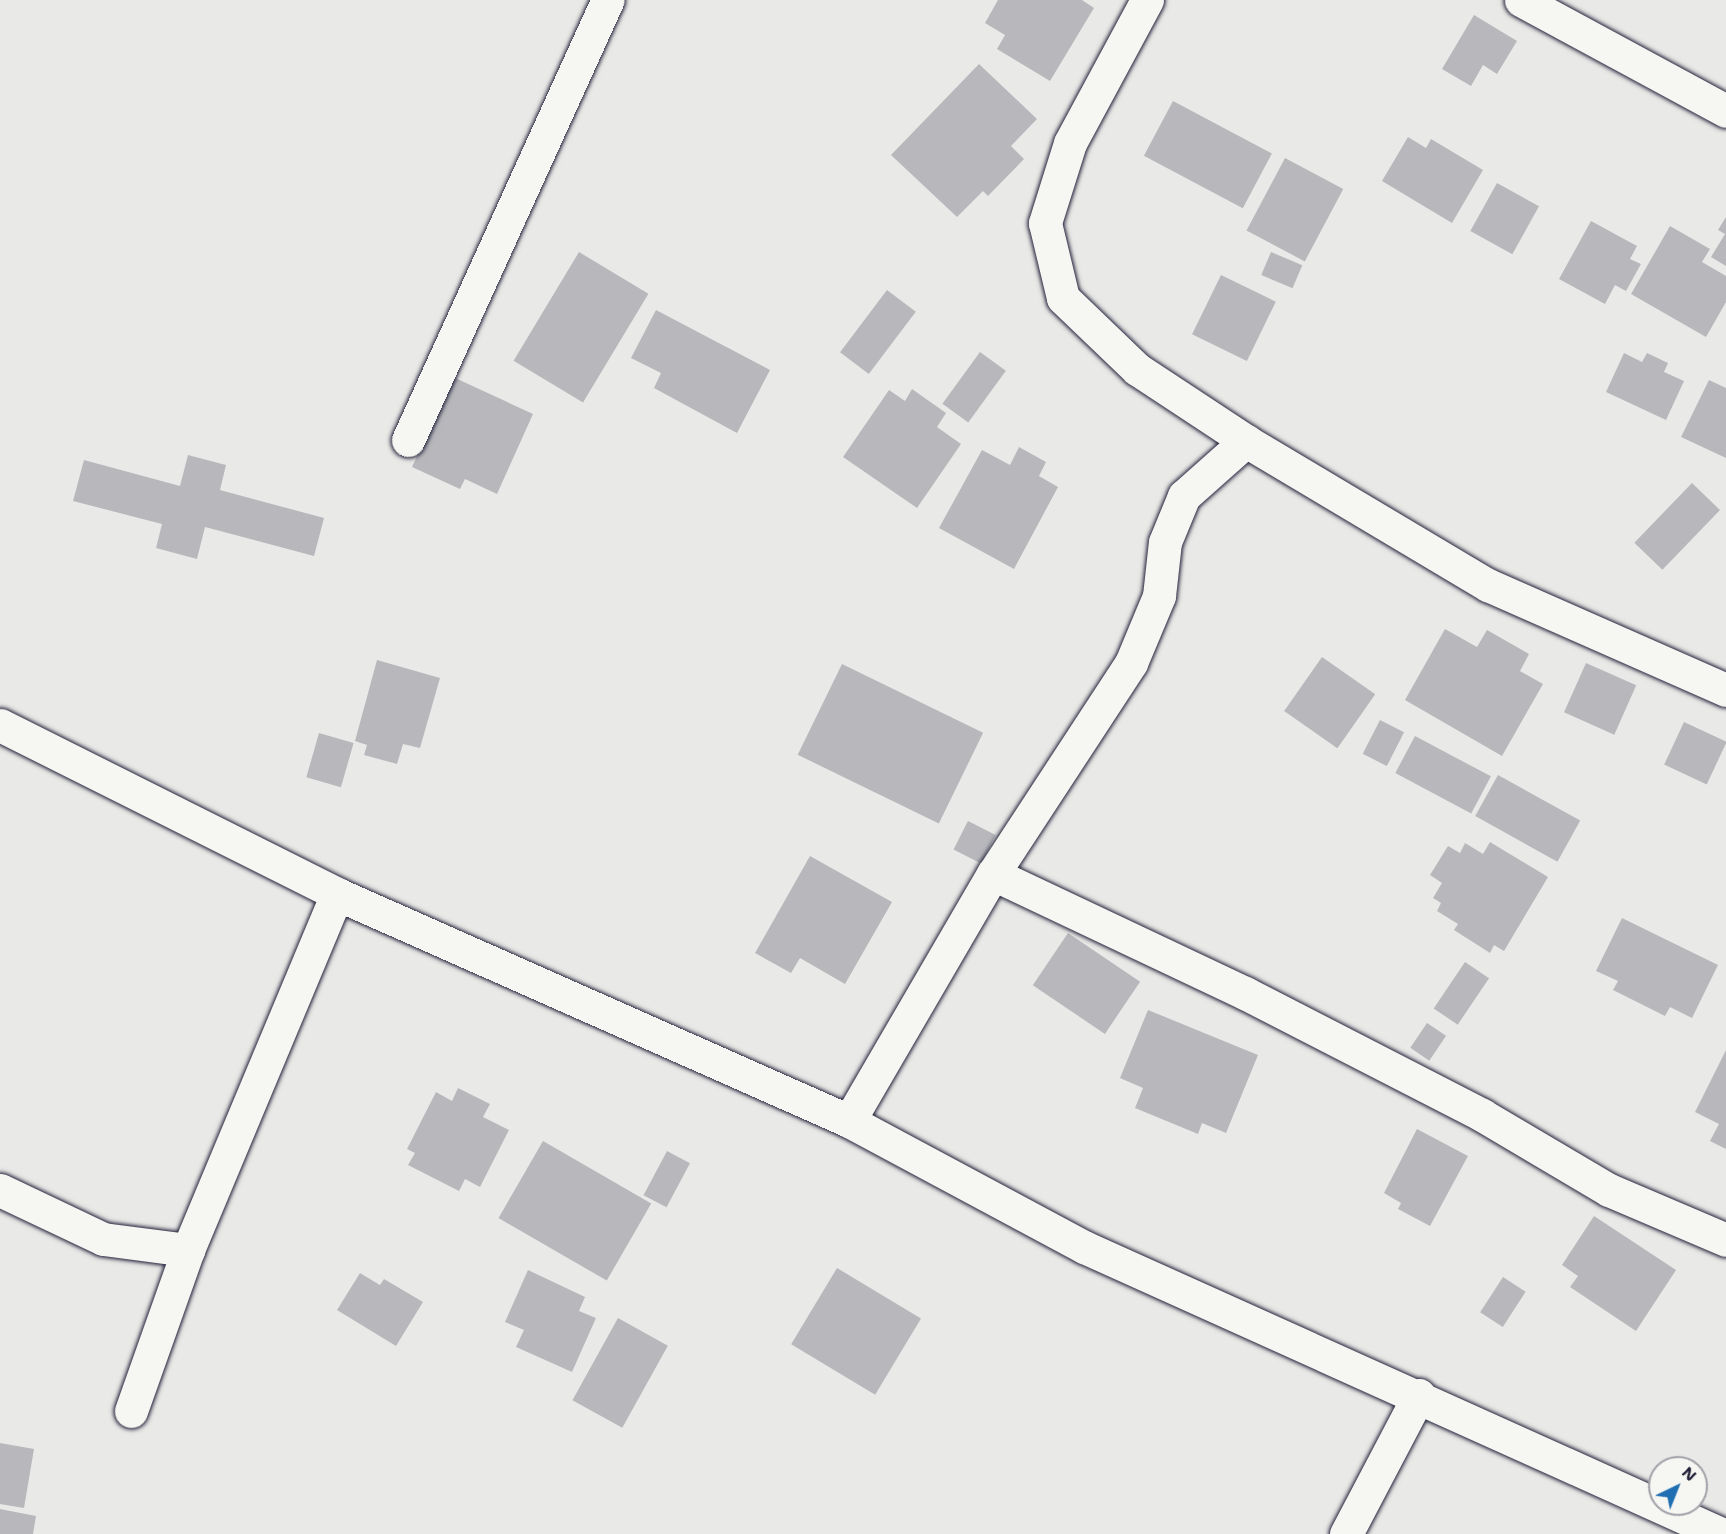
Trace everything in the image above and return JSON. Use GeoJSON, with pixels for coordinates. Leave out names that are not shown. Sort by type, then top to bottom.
{"type":"FeatureCollection","features":[{"type":"Feature","properties":{"kind":"street"},"geometry":{"type":"LineString","coordinates":[[408,440],[608,0]]}},
{"type":"Feature","properties":{"kind":"street"},"geometry":{"type":"LineString","coordinates":[[1147,0],[1070,143],[1045,223],[1063,298],[1137,369],[1246,441],[1488,585],[1726,690]]}},
{"type":"Feature","properties":{"kind":"street"},"geometry":{"type":"LineString","coordinates":[[1521,0],[1723,101]]}},
{"type":"Feature","properties":{"kind":"street"},"geometry":{"type":"LineString","coordinates":[[849,1121],[993,874],[1131,663],[1160,596],[1165,542],[1184,496],[1246,441]]}},
{"type":"Feature","properties":{"kind":"street"},"geometry":{"type":"LineString","coordinates":[[0,725],[337,894],[849,1121],[1084,1247],[1419,1395],[1721,1534]]}},
{"type":"Feature","properties":{"kind":"street"},"geometry":{"type":"LineString","coordinates":[[993,874],[1245,993],[1482,1114],[1609,1190],[1726,1240]]}},
{"type":"Feature","properties":{"kind":"street"},"geometry":{"type":"LineString","coordinates":[[131,1411],[188,1250],[337,894]]}},
{"type":"Feature","properties":{"kind":"street"},"geometry":{"type":"LineString","coordinates":[[0,1190],[103,1239],[188,1250]]}},
{"type":"Feature","properties":{"kind":"street"},"geometry":{"type":"LineString","coordinates":[[1346,1534],[1419,1395]]}},
{"type":"Feature","properties":{"kind":"building"},"geometry":{"type":"Polygon","coordinates":[[[998,0],[1082,0],[1094,8],[1050,81],[997,49],[1005,35],[985,23],[998,0]]]}},
{"type":"Feature","properties":{"kind":"building"},"geometry":{"type":"Polygon","coordinates":[[[1474,15],[1517,41],[1497,74],[1483,65],[1471,86],[1442,69],[1474,15]]]}},
{"type":"Feature","properties":{"kind":"building"},"geometry":{"type":"Polygon","coordinates":[[[979,64],[1037,119],[1011,146],[1024,159],[988,196],[983,191],[957,217],[891,155],[979,64]]]}},
{"type":"Feature","properties":{"kind":"building"},"geometry":{"type":"Polygon","coordinates":[[[1173,101],[1272,154],[1243,208],[1144,156],[1173,101]]]}},
{"type":"Feature","properties":{"kind":"building"},"geometry":{"type":"Polygon","coordinates":[[[1408,137],[1426,148],[1431,139],[1483,170],[1452,223],[1382,181],[1408,137]]]}},
{"type":"Feature","properties":{"kind":"building"},"geometry":{"type":"Polygon","coordinates":[[[1285,158],[1343,189],[1305,261],[1247,230],[1285,158]]]}},
{"type":"Feature","properties":{"kind":"building"},"geometry":{"type":"Polygon","coordinates":[[[1497,183],[1539,206],[1512,254],[1470,231],[1497,183]]]}},
{"type":"Feature","properties":{"kind":"building"},"geometry":{"type":"Polygon","coordinates":[[[1726,217],[1726,266],[1711,257],[1725,234],[1718,230],[1726,217]]]}},
{"type":"Feature","properties":{"kind":"building"},"geometry":{"type":"Polygon","coordinates":[[[1591,221],[1637,246],[1630,259],[1641,264],[1626,291],[1615,285],[1605,304],[1559,279],[1591,221]]]}},
{"type":"Feature","properties":{"kind":"building"},"geometry":{"type":"Polygon","coordinates":[[[1670,226],[1710,249],[1702,262],[1726,276],[1726,302],[1706,337],[1631,294],[1670,226]]]}},
{"type":"Feature","properties":{"kind":"building"},"geometry":{"type":"Polygon","coordinates":[[[579,252],[648,294],[583,403],[514,361],[579,252]]]}},
{"type":"Feature","properties":{"kind":"building"},"geometry":{"type":"Polygon","coordinates":[[[1271,252],[1302,265],[1293,288],[1261,275],[1271,252]]]}},
{"type":"Feature","properties":{"kind":"building"},"geometry":{"type":"Polygon","coordinates":[[[1221,275],[1276,302],[1247,361],[1192,334],[1221,275]]]}},
{"type":"Feature","properties":{"kind":"building"},"geometry":{"type":"Polygon","coordinates":[[[887,290],[916,312],[869,374],[840,352],[887,290]]]}},
{"type":"Feature","properties":{"kind":"building"},"geometry":{"type":"Polygon","coordinates":[[[656,310],[770,370],[737,433],[654,388],[661,373],[631,358],[656,310]]]}},
{"type":"Feature","properties":{"kind":"building"},"geometry":{"type":"Polygon","coordinates":[[[980,352],[1006,371],[968,423],[942,404],[980,352]]]}},
{"type":"Feature","properties":{"kind":"building"},"geometry":{"type":"Polygon","coordinates":[[[1624,353],[1642,362],[1647,353],[1668,363],[1664,372],[1684,381],[1666,420],[1606,392],[1624,353]]]}},
{"type":"Feature","properties":{"kind":"building"},"geometry":{"type":"Polygon","coordinates":[[[453,377],[533,414],[497,494],[465,479],[460,489],[412,467],[453,377]]]}},
{"type":"Feature","properties":{"kind":"building"},"geometry":{"type":"Polygon","coordinates":[[[1709,380],[1726,388],[1726,458],[1681,437],[1709,380]]]}},
{"type":"Feature","properties":{"kind":"building"},"geometry":{"type":"Polygon","coordinates":[[[912,389],[946,413],[937,427],[961,444],[917,508],[843,457],[889,390],[905,401],[912,389]]]}},
{"type":"Feature","properties":{"kind":"building"},"geometry":{"type":"Polygon","coordinates":[[[1019,447],[1046,462],[1039,476],[1058,487],[1014,569],[939,528],[982,450],[1010,465],[1019,447]]]}},
{"type":"Feature","properties":{"kind":"building"},"geometry":{"type":"Polygon","coordinates":[[[188,455],[226,465],[220,490],[324,518],[314,556],[205,527],[197,559],[156,548],[162,524],[73,501],[84,460],[180,486],[188,455]]]}},
{"type":"Feature","properties":{"kind":"building"},"geometry":{"type":"Polygon","coordinates":[[[1692,483],[1720,510],[1662,570],[1634,543],[1692,483]]]}},
{"type":"Feature","properties":{"kind":"building"},"geometry":{"type":"Polygon","coordinates":[[[1445,629],[1477,647],[1487,630],[1529,654],[1520,671],[1543,684],[1502,756],[1405,700],[1445,629]]]}},
{"type":"Feature","properties":{"kind":"building"},"geometry":{"type":"Polygon","coordinates":[[[1322,657],[1375,694],[1337,748],[1284,711],[1322,657]]]}},
{"type":"Feature","properties":{"kind":"building"},"geometry":{"type":"Polygon","coordinates":[[[377,660],[440,678],[420,748],[403,744],[397,764],[364,755],[367,745],[355,741],[377,660]]]}},
{"type":"Feature","properties":{"kind":"building"},"geometry":{"type":"Polygon","coordinates":[[[1586,663],[1636,685],[1614,735],[1564,712],[1586,663]]]}},
{"type":"Feature","properties":{"kind":"building"},"geometry":{"type":"Polygon","coordinates":[[[842,664],[983,733],[939,824],[798,755],[842,664]]]}},
{"type":"Feature","properties":{"kind":"building"},"geometry":{"type":"Polygon","coordinates":[[[1380,720],[1404,732],[1387,766],[1363,754],[1380,720]]]}},
{"type":"Feature","properties":{"kind":"building"},"geometry":{"type":"Polygon","coordinates":[[[1684,722],[1726,742],[1707,784],[1664,765],[1684,722]]]}},
{"type":"Feature","properties":{"kind":"building"},"geometry":{"type":"Polygon","coordinates":[[[319,733],[354,743],[341,787],[306,777],[319,733]]]}},
{"type":"Feature","properties":{"kind":"building"},"geometry":{"type":"Polygon","coordinates":[[[1415,736],[1491,776],[1471,813],[1395,773],[1415,736]]]}},
{"type":"Feature","properties":{"kind":"building"},"geometry":{"type":"Polygon","coordinates":[[[1498,775],[1580,821],[1557,862],[1475,816],[1498,775]]]}},
{"type":"Feature","properties":{"kind":"building"},"geometry":{"type":"Polygon","coordinates":[[[968,821],[996,835],[981,864],[953,850],[968,821]]]}},
{"type":"Feature","properties":{"kind":"building"},"geometry":{"type":"Polygon","coordinates":[[[1490,842],[1548,877],[1504,951],[1494,945],[1490,953],[1454,930],[1458,924],[1437,911],[1441,903],[1433,898],[1442,883],[1430,875],[1448,846],[1460,853],[1465,843],[1483,854],[1490,842]]]}},
{"type":"Feature","properties":{"kind":"building"},"geometry":{"type":"Polygon","coordinates":[[[810,856],[892,902],[845,984],[800,958],[791,973],[755,953],[810,856]]]}},
{"type":"Feature","properties":{"kind":"building"},"geometry":{"type":"Polygon","coordinates":[[[1622,918],[1718,965],[1692,1018],[1670,1007],[1665,1016],[1613,990],[1618,981],[1596,971],[1622,918]]]}},
{"type":"Feature","properties":{"kind":"building"},"geometry":{"type":"Polygon","coordinates":[[[1068,933],[1140,982],[1105,1034],[1033,985],[1068,933]]]}},
{"type":"Feature","properties":{"kind":"building"},"geometry":{"type":"Polygon","coordinates":[[[1465,962],[1489,978],[1458,1025],[1434,1008],[1465,962]]]}},
{"type":"Feature","properties":{"kind":"building"},"geometry":{"type":"Polygon","coordinates":[[[1148,1010],[1258,1055],[1226,1133],[1202,1123],[1198,1134],[1135,1108],[1143,1088],[1120,1078],[1148,1010]]]}},
{"type":"Feature","properties":{"kind":"building"},"geometry":{"type":"Polygon","coordinates":[[[1427,1023],[1446,1036],[1429,1061],[1410,1048],[1427,1023]]]}},
{"type":"Feature","properties":{"kind":"building"},"geometry":{"type":"Polygon","coordinates":[[[1726,1050],[1726,1149],[1710,1141],[1719,1124],[1695,1112],[1726,1050]]]}},
{"type":"Feature","properties":{"kind":"building"},"geometry":{"type":"Polygon","coordinates":[[[458,1088],[490,1104],[483,1117],[509,1130],[480,1187],[465,1179],[459,1191],[408,1165],[415,1153],[407,1149],[436,1092],[452,1101],[458,1088]]]}},
{"type":"Feature","properties":{"kind":"building"},"geometry":{"type":"Polygon","coordinates":[[[1417,1129],[1468,1156],[1430,1226],[1398,1209],[1401,1203],[1384,1193],[1417,1129]]]}},
{"type":"Feature","properties":{"kind":"building"},"geometry":{"type":"Polygon","coordinates":[[[543,1141],[651,1204],[607,1281],[499,1218],[543,1141]]]}},
{"type":"Feature","properties":{"kind":"building"},"geometry":{"type":"Polygon","coordinates":[[[667,1151],[690,1163],[666,1207],[644,1195],[667,1151]]]}},
{"type":"Feature","properties":{"kind":"building"},"geometry":{"type":"Polygon","coordinates":[[[1594,1216],[1676,1270],[1636,1331],[1570,1287],[1578,1276],[1562,1265],[1594,1216]]]}},
{"type":"Feature","properties":{"kind":"building"},"geometry":{"type":"Polygon","coordinates":[[[837,1268],[921,1318],[875,1395],[791,1344],[837,1268]]]}},
{"type":"Feature","properties":{"kind":"building"},"geometry":{"type":"Polygon","coordinates":[[[528,1270],[585,1297],[579,1311],[596,1318],[572,1372],[516,1347],[524,1330],[505,1322],[528,1270]]]}},
{"type":"Feature","properties":{"kind":"building"},"geometry":{"type":"Polygon","coordinates":[[[360,1273],[380,1285],[384,1279],[423,1302],[396,1346],[337,1310],[360,1273]]]}},
{"type":"Feature","properties":{"kind":"building"},"geometry":{"type":"Polygon","coordinates":[[[1503,1277],[1526,1292],[1503,1327],[1480,1312],[1503,1277]]]}},
{"type":"Feature","properties":{"kind":"building"},"geometry":{"type":"Polygon","coordinates":[[[618,1318],[668,1346],[622,1428],[572,1400],[618,1318]]]}},
{"type":"Feature","properties":{"kind":"building"},"geometry":{"type":"Polygon","coordinates":[[[0,1443],[34,1449],[24,1508],[0,1504],[0,1443]]]}},
{"type":"Feature","properties":{"kind":"building"},"geometry":{"type":"Polygon","coordinates":[[[0,1509],[36,1516],[33,1534],[0,1534],[0,1509]]]}}]}
